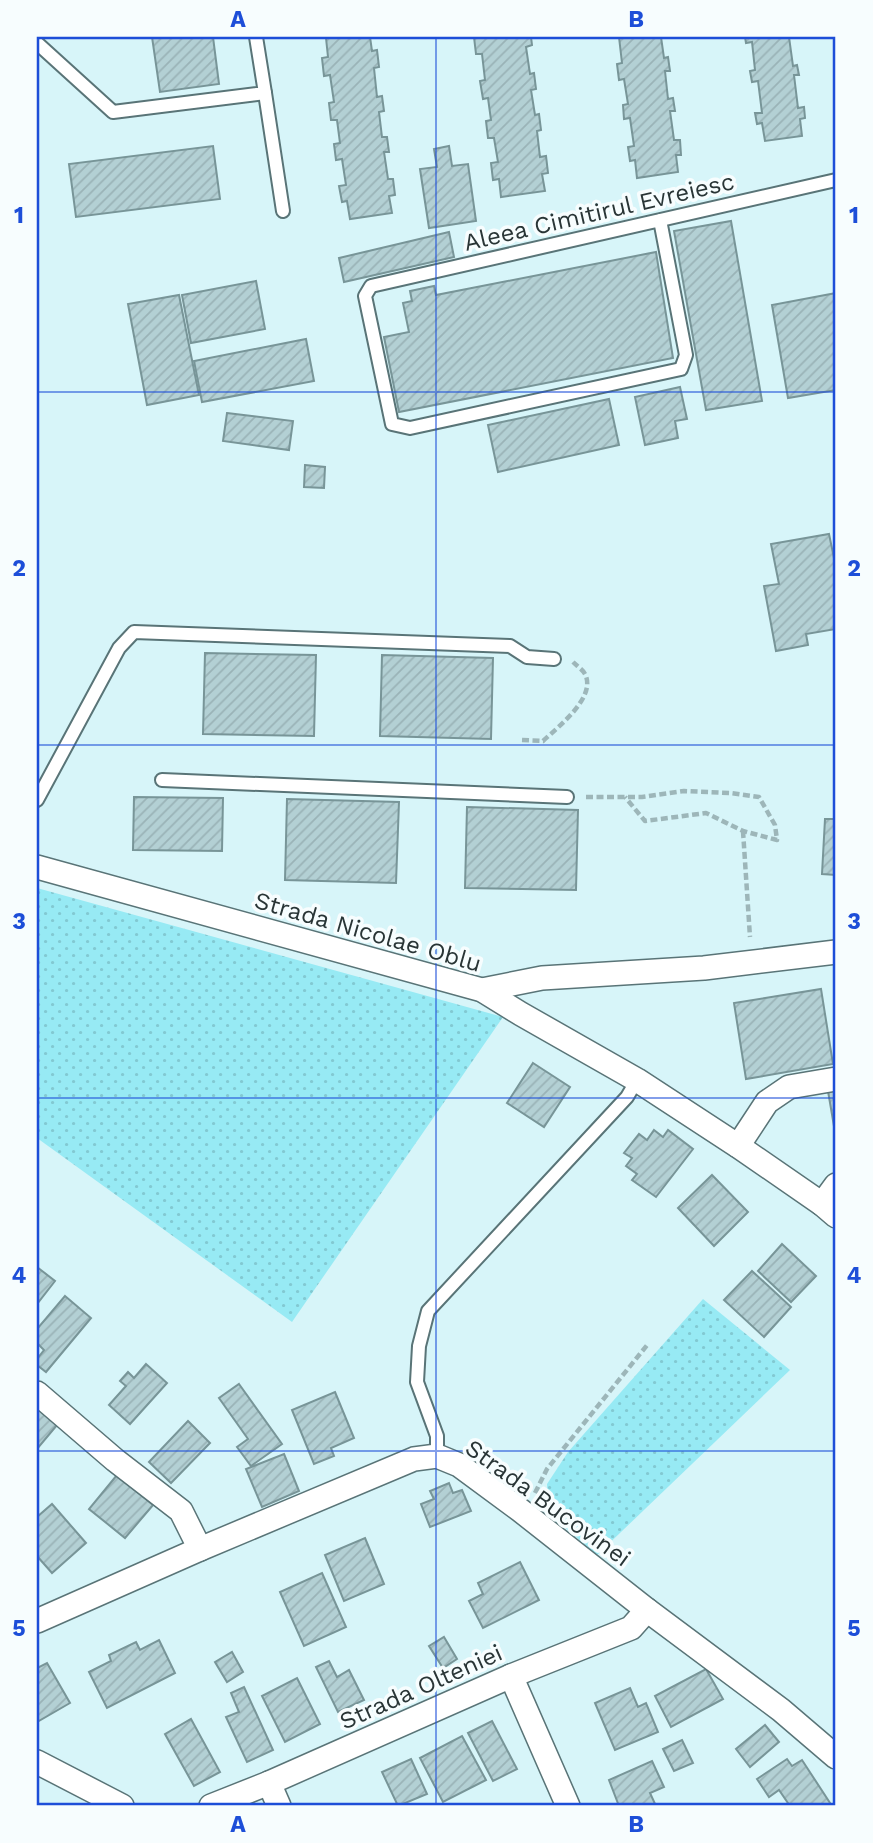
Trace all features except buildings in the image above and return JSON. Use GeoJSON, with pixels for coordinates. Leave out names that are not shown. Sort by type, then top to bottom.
{"type":"FeatureCollection","features":[{"type":"Feature","properties":{"kind":"street","name":"Strada Nicolae Oblu"},"geometry":{"type":"LineString","coordinates":[[37,867],[482,990],[637,1080],[829,1210]]}},
{"type":"Feature","properties":{"kind":"street"},"geometry":{"type":"LineString","coordinates":[[482,990],[542,978],[704,968],[836,952]]}},
{"type":"Feature","properties":{"kind":"street"},"geometry":{"type":"LineString","coordinates":[[738,1146],[767,1102],[789,1087],[836,1079]]}},
{"type":"Feature","properties":{"kind":"street"},"geometry":{"type":"LineString","coordinates":[[829,1210],[836,1185]]}},
{"type":"Feature","properties":{"kind":"street"},"geometry":{"type":"LineString","coordinates":[[37,1393],[115,1460],[181,1511],[201,1549]]}},
{"type":"Feature","properties":{"kind":"street","name":"Strada Bucovinei"},"geometry":{"type":"LineString","coordinates":[[37,1621],[414,1460],[437,1456],[459,1465],[520,1510],[647,1610],[781,1710],[836,1756]]}},
{"type":"Feature","properties":{"kind":"street","name":"Strada Olteniei"},"geometry":{"type":"LineString","coordinates":[[211,1806],[511,1676],[631,1628],[647,1610]]}},
{"type":"Feature","properties":{"kind":"street"},"geometry":{"type":"LineString","coordinates":[[511,1676],[568,1806]]}},
{"type":"Feature","properties":{"kind":"street"},"geometry":{"type":"LineString","coordinates":[[37,1762],[122,1806]]}},
{"type":"Feature","properties":{"kind":"street"},"geometry":{"type":"LineString","coordinates":[[268,1783],[279,1806]]}},
{"type":"Feature","properties":{"kind":"lane"},"geometry":{"type":"LineString","coordinates":[[256,37],[283,211]]}},
{"type":"Feature","properties":{"kind":"lane"},"geometry":{"type":"LineString","coordinates":[[37,43],[113,112],[265,93]]}},
{"type":"Feature","properties":{"kind":"lane","name":"Aleea Cimitirul Evreiesc"},"geometry":{"type":"LineString","coordinates":[[660,220],[686,355],[681,369],[410,428],[392,424],[365,296],[371,286],[660,220],[836,180]]}},
{"type":"Feature","properties":{"kind":"lane"},"geometry":{"type":"LineString","coordinates":[[37,800],[119,648],[134,632],[510,646],[527,657],[554,659]]}},
{"type":"Feature","properties":{"kind":"lane"},"geometry":{"type":"LineString","coordinates":[[162,780],[568,797]]}},
{"type":"Feature","properties":{"kind":"lane"},"geometry":{"type":"LineString","coordinates":[[437,1456],[437,1436],[417,1382],[419,1346],[428,1311],[627,1097],[637,1080]]}},
{"type":"Feature","properties":{"kind":"path"},"geometry":{"type":"LineString","coordinates":[[523,740],[544,741],[585,696],[588,687],[586,675],[569,659],[554,659]]}},
{"type":"Feature","properties":{"kind":"path"},"geometry":{"type":"LineString","coordinates":[[568,797],[625,797],[642,797],[684,791],[759,797],[775,825],[777,840],[743,831],[706,813],[645,821],[625,797]]}},
{"type":"Feature","properties":{"kind":"path"},"geometry":{"type":"LineString","coordinates":[[743,831],[752,962]]}},
{"type":"Feature","properties":{"kind":"path"},"geometry":{"type":"LineString","coordinates":[[520,1510],[535,1493],[547,1469],[648,1344]]}},
{"type":"Feature","properties":{"kind":"shaded area"},"geometry":{"type":"Polygon","coordinates":[[[37,888],[503,1017],[292,1322],[37,1138],[37,888]]]}},
{"type":"Feature","properties":{"kind":"shaded area"},"geometry":{"type":"Polygon","coordinates":[[[703,1299],[790,1370],[597,1555],[548,1513],[547,1484],[568,1452],[703,1299]]]}}]}
